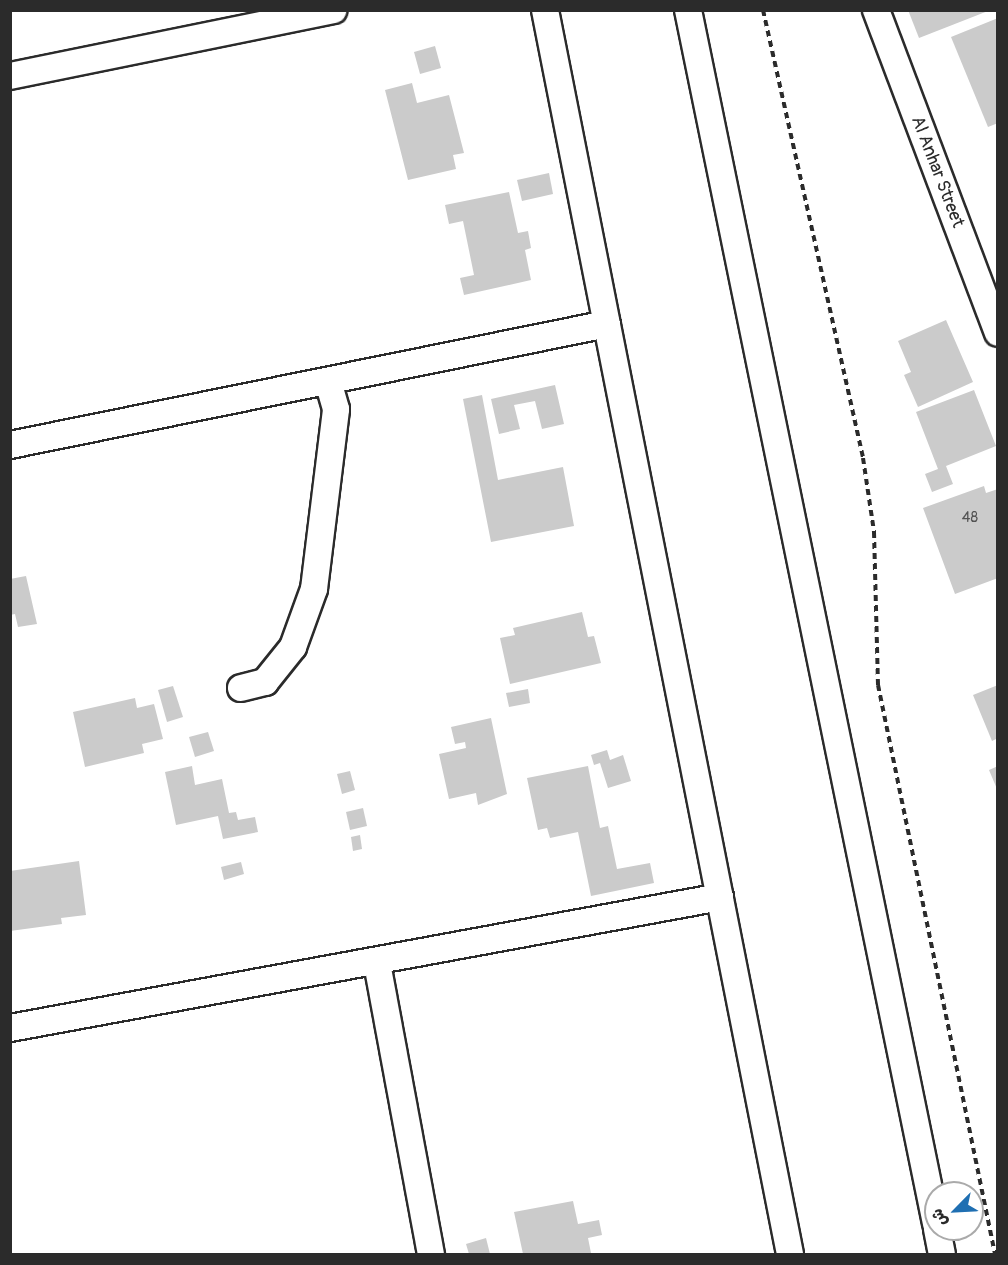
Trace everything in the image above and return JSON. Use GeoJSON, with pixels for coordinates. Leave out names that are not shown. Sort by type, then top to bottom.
{"type":"FeatureCollection","features":[{"type":"Feature","properties":{"kind":"street"},"geometry":{"type":"LineString","coordinates":[[10,76],[333,10]]}},
{"type":"Feature","properties":{"kind":"street"},"geometry":{"type":"LineString","coordinates":[[545,10],[790,1254]]}},
{"type":"Feature","properties":{"kind":"street"},"geometry":{"type":"LineString","coordinates":[[688,10],[927,1181]]}},
{"type":"Feature","properties":{"kind":"street","name":"Al Anhar Street"},"geometry":{"type":"LineString","coordinates":[[876,10],[998,333]]}},
{"type":"Feature","properties":{"kind":"street"},"geometry":{"type":"LineString","coordinates":[[10,445],[608,324]]}},
{"type":"Feature","properties":{"kind":"street"},"geometry":{"type":"LineString","coordinates":[[241,688],[265,682],[293,647],[314,589],[336,409],[328,381]]}},
{"type":"Feature","properties":{"kind":"street"},"geometry":{"type":"LineString","coordinates":[[10,1028],[377,963],[720,897]]}},
{"type":"Feature","properties":{"kind":"street"},"geometry":{"type":"LineString","coordinates":[[377,963],[431,1254]]}},
{"type":"Feature","properties":{"kind":"path"},"geometry":{"type":"LineString","coordinates":[[763,10],[863,458],[874,532],[878,685],[995,1254]]}},
{"type":"Feature","properties":{"kind":"building"},"geometry":{"type":"Polygon","coordinates":[[[908,10],[988,10],[988,11],[919,38],[908,10]]]}},
{"type":"Feature","properties":{"kind":"building"},"geometry":{"type":"Polygon","coordinates":[[[998,18],[998,123],[988,127],[951,37],[998,18]]]}},
{"type":"Feature","properties":{"kind":"building"},"geometry":{"type":"Polygon","coordinates":[[[435,46],[441,68],[420,74],[414,52],[435,46]]]}},
{"type":"Feature","properties":{"kind":"building"},"geometry":{"type":"Polygon","coordinates":[[[412,83],[417,103],[449,95],[464,153],[453,155],[456,169],[408,180],[385,90],[412,83]]]}},
{"type":"Feature","properties":{"kind":"building"},"geometry":{"type":"Polygon","coordinates":[[[549,173],[553,194],[522,201],[517,180],[549,173]]]}},
{"type":"Feature","properties":{"kind":"building"},"geometry":{"type":"Polygon","coordinates":[[[509,192],[518,233],[528,231],[531,248],[525,250],[531,280],[464,295],[460,278],[474,275],[463,221],[449,224],[445,205],[509,192]]]}},
{"type":"Feature","properties":{"kind":"building"},"geometry":{"type":"Polygon","coordinates":[[[946,320],[973,382],[918,407],[904,375],[911,372],[898,341],[946,320]]]}},
{"type":"Feature","properties":{"kind":"building"},"geometry":{"type":"Polygon","coordinates":[[[555,385],[564,424],[542,429],[535,401],[514,405],[520,429],[499,434],[491,399],[555,385]]]}},
{"type":"Feature","properties":{"kind":"building"},"geometry":{"type":"Polygon","coordinates":[[[974,390],[996,446],[946,466],[953,484],[932,492],[925,474],[938,469],[916,412],[974,390]]]}},
{"type":"Feature","properties":{"kind":"building"},"geometry":{"type":"Polygon","coordinates":[[[482,395],[498,480],[563,467],[574,526],[491,542],[463,399],[482,395]]]}},
{"type":"Feature","properties":{"kind":"building"},"geometry":{"type":"Polygon","coordinates":[[[984,486],[986,493],[998,489],[998,578],[955,594],[923,508],[984,486]]]}},
{"type":"Feature","properties":{"kind":"building"},"geometry":{"type":"Polygon","coordinates":[[[26,576],[37,624],[18,627],[15,614],[10,615],[10,579],[26,576]]]}},
{"type":"Feature","properties":{"kind":"building"},"geometry":{"type":"Polygon","coordinates":[[[582,612],[588,637],[594,636],[601,663],[510,684],[500,638],[515,635],[513,628],[582,612]]]}},
{"type":"Feature","properties":{"kind":"building"},"geometry":{"type":"Polygon","coordinates":[[[998,685],[998,738],[992,741],[973,695],[998,685]]]}},
{"type":"Feature","properties":{"kind":"building"},"geometry":{"type":"Polygon","coordinates":[[[173,686],[183,717],[167,722],[158,690],[173,686]]]}},
{"type":"Feature","properties":{"kind":"building"},"geometry":{"type":"Polygon","coordinates":[[[528,689],[530,703],[509,707],[506,693],[528,689]]]}},
{"type":"Feature","properties":{"kind":"building"},"geometry":{"type":"Polygon","coordinates":[[[135,698],[137,708],[154,704],[163,739],[142,744],[144,753],[85,767],[73,712],[135,698]]]}},
{"type":"Feature","properties":{"kind":"building"},"geometry":{"type":"Polygon","coordinates":[[[491,718],[507,794],[478,805],[476,793],[449,799],[439,754],[466,748],[465,742],[455,744],[451,727],[491,718]]]}},
{"type":"Feature","properties":{"kind":"building"},"geometry":{"type":"Polygon","coordinates":[[[208,732],[214,751],[195,757],[189,737],[208,732]]]}},
{"type":"Feature","properties":{"kind":"building"},"geometry":{"type":"Polygon","coordinates":[[[607,750],[610,760],[623,755],[631,781],[608,788],[600,763],[594,765],[591,755],[607,750]]]}},
{"type":"Feature","properties":{"kind":"building"},"geometry":{"type":"Polygon","coordinates":[[[192,766],[195,785],[222,779],[229,813],[236,812],[238,820],[255,817],[258,832],[223,839],[218,816],[176,825],[165,772],[192,766]]]}},
{"type":"Feature","properties":{"kind":"building"},"geometry":{"type":"Polygon","coordinates":[[[588,766],[600,828],[608,826],[617,869],[650,863],[654,883],[591,896],[578,832],[550,838],[547,828],[538,830],[527,778],[588,766]]]}},
{"type":"Feature","properties":{"kind":"building"},"geometry":{"type":"Polygon","coordinates":[[[998,766],[998,789],[997,789],[989,770],[998,766]]]}},
{"type":"Feature","properties":{"kind":"building"},"geometry":{"type":"Polygon","coordinates":[[[350,771],[355,790],[342,794],[337,774],[350,771]]]}},
{"type":"Feature","properties":{"kind":"building"},"geometry":{"type":"Polygon","coordinates":[[[363,808],[367,826],[350,830],[346,812],[363,808]]]}},
{"type":"Feature","properties":{"kind":"building"},"geometry":{"type":"Polygon","coordinates":[[[360,835],[362,849],[353,851],[351,837],[360,835]]]}},
{"type":"Feature","properties":{"kind":"building"},"geometry":{"type":"Polygon","coordinates":[[[79,861],[86,915],[61,918],[62,924],[10,931],[10,871],[79,861]]]}},
{"type":"Feature","properties":{"kind":"building"},"geometry":{"type":"Polygon","coordinates":[[[241,862],[244,874],[224,880],[221,867],[241,862]]]}},
{"type":"Feature","properties":{"kind":"building"},"geometry":{"type":"Polygon","coordinates":[[[573,1201],[578,1224],[599,1220],[602,1235],[588,1238],[591,1253],[523,1254],[514,1212],[573,1201]]]}},
{"type":"Feature","properties":{"kind":"building"},"geometry":{"type":"Polygon","coordinates":[[[486,1238],[490,1254],[469,1254],[466,1244],[486,1238]]]}}]}
